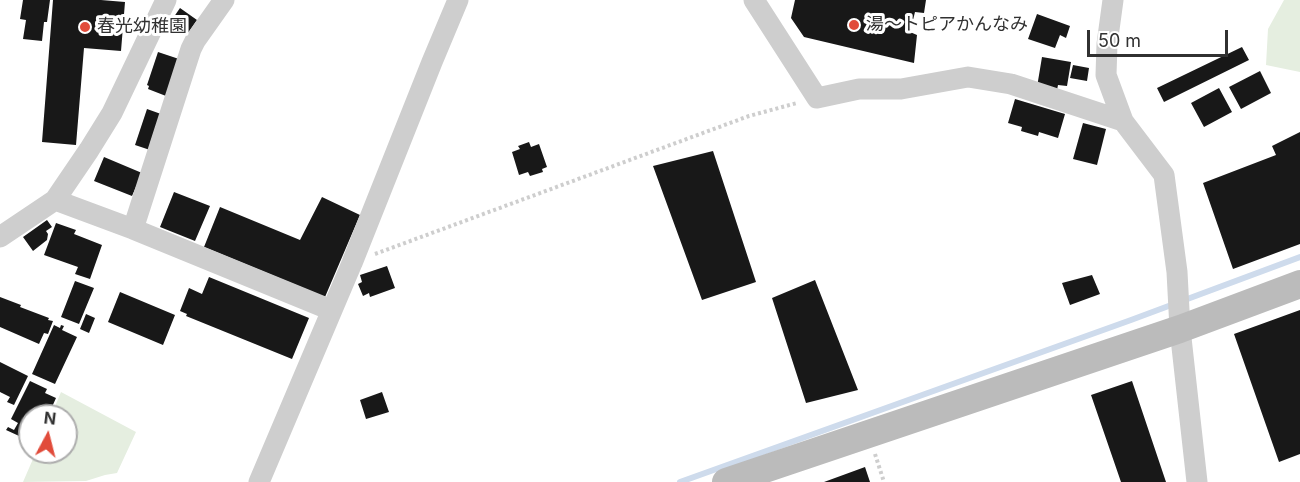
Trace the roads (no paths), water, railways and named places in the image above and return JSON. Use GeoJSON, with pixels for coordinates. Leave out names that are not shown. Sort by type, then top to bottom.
{"type":"FeatureCollection","features":[{"type":"Feature","properties":{"kind":"street"},"geometry":{"type":"LineString","coordinates":[[0,237],[55,200],[112,113],[165,0]]}},
{"type":"Feature","properties":{"kind":"street"},"geometry":{"type":"LineString","coordinates":[[133,229],[191,49],[224,0]]}},
{"type":"Feature","properties":{"kind":"street"},"geometry":{"type":"LineString","coordinates":[[259,482],[352,263],[459,0]]}},
{"type":"Feature","properties":{"kind":"street"},"geometry":{"type":"LineString","coordinates":[[754,0],[817,98],[858,89],[901,89],[968,77],[1011,84],[1123,121]]}},
{"type":"Feature","properties":{"kind":"street"},"geometry":{"type":"LineString","coordinates":[[1113,0],[1107,44],[1106,75],[1123,121],[1164,175],[1177,272],[1197,482]]}},
{"type":"Feature","properties":{"kind":"street"},"geometry":{"type":"LineString","coordinates":[[55,200],[133,229],[331,310]]}},
{"type":"Feature","properties":{"kind":"street"},"geometry":{"type":"LineString","coordinates":[[726,482],[1180,321],[1300,285]]}},
{"type":"Feature","properties":{"kind":"waterway"},"geometry":{"type":"LineString","coordinates":[[680,482],[1300,257]]}},
{"type":"Feature","properties":{"kind":"place","name":"湯～トピアかんなみ"},"geometry":{"type":"Point","coordinates":[854,25]}},
{"type":"Feature","properties":{"kind":"place","name":"春光幼稚園"},"geometry":{"type":"Point","coordinates":[85,27]}}]}
